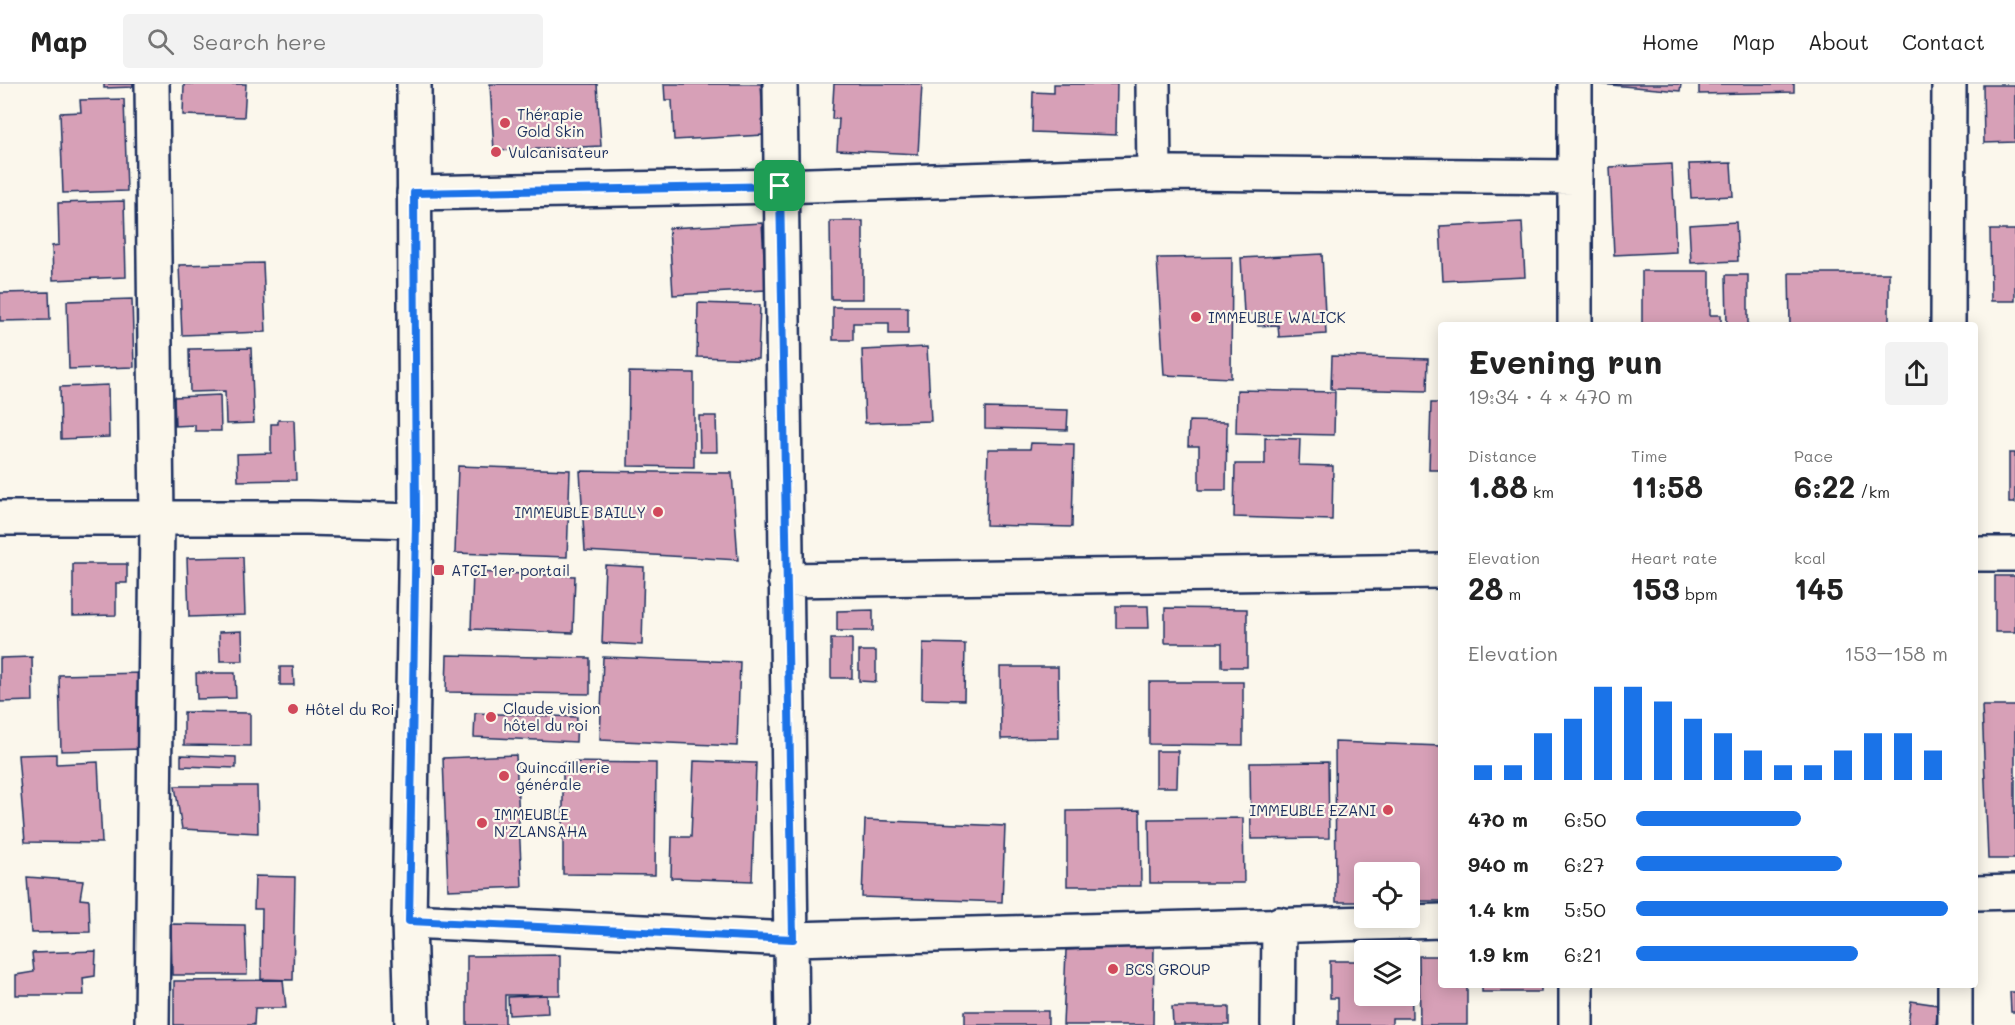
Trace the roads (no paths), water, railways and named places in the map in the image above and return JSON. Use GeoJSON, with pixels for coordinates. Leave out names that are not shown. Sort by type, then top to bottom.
{"type":"FeatureCollection","features":[{"type":"Feature","properties":{"kind":"street"},"geometry":{"type":"LineString","coordinates":[[152,84],[157,519],[152,1025]]}},
{"type":"Feature","properties":{"kind":"street"},"geometry":{"type":"LineString","coordinates":[[412,1025],[409,921],[416,521],[414,84]]}},
{"type":"Feature","properties":{"kind":"street"},"geometry":{"type":"LineString","coordinates":[[780,84],[785,580],[793,939],[792,1025]]}},
{"type":"Feature","properties":{"kind":"street"},"geometry":{"type":"LineString","coordinates":[[1153,84],[1154,174]]}},
{"type":"Feature","properties":{"kind":"street"},"geometry":{"type":"LineString","coordinates":[[1575,84],[1575,322]]}},
{"type":"Feature","properties":{"kind":"street"},"geometry":{"type":"LineString","coordinates":[[1948,322],[1949,84]]}},
{"type":"Feature","properties":{"kind":"street"},"geometry":{"type":"LineString","coordinates":[[414,193],[780,186],[1154,174],[1575,177]]}},
{"type":"Feature","properties":{"kind":"street"},"geometry":{"type":"LineString","coordinates":[[0,518],[416,521]]}},
{"type":"Feature","properties":{"kind":"street"},"geometry":{"type":"LineString","coordinates":[[1978,554],[2015,554]]}},
{"type":"Feature","properties":{"kind":"street"},"geometry":{"type":"LineString","coordinates":[[785,580],[1438,571]]}},
{"type":"Feature","properties":{"kind":"street"},"geometry":{"type":"LineString","coordinates":[[1978,893],[2015,892]]}},
{"type":"Feature","properties":{"kind":"street"},"geometry":{"type":"LineString","coordinates":[[409,921],[793,939],[1438,921]]}},
{"type":"Feature","properties":{"kind":"street"},"geometry":{"type":"LineString","coordinates":[[1278,1025],[1279,924]]}},
{"type":"Feature","properties":{"kind":"street"},"geometry":{"type":"LineString","coordinates":[[1576,988],[1576,1025]]}},
{"type":"Feature","properties":{"kind":"street"},"geometry":{"type":"LineString","coordinates":[[1955,988],[1955,1025]]}},
{"type":"Feature","properties":{"kind":"place","name":"Thérapie Gold Skin"},"geometry":{"type":"Point","coordinates":[505,123]}},
{"type":"Feature","properties":{"kind":"place","name":"Vulcanisateur"},"geometry":{"type":"Point","coordinates":[496,152]}},
{"type":"Feature","properties":{"kind":"place","name":"IMMEUBLE WALICK"},"geometry":{"type":"Point","coordinates":[1196,317]}},
{"type":"Feature","properties":{"kind":"place","name":"IMMEUBLE BAILLY"},"geometry":{"type":"Point","coordinates":[658,512]}},
{"type":"Feature","properties":{"kind":"place","name":"ATCI 1er portail"},"geometry":{"type":"Point","coordinates":[439,570]}},
{"type":"Feature","properties":{"kind":"place","name":"Hôtel du Roi"},"geometry":{"type":"Point","coordinates":[293,709]}},
{"type":"Feature","properties":{"kind":"place","name":"Claude vision hôtel du roi"},"geometry":{"type":"Point","coordinates":[491,717]}},
{"type":"Feature","properties":{"kind":"place","name":"Quincaillerie générale"},"geometry":{"type":"Point","coordinates":[504,776]}},
{"type":"Feature","properties":{"kind":"place","name":"IMMEUBLE EZANI"},"geometry":{"type":"Point","coordinates":[1388,810]}},
{"type":"Feature","properties":{"kind":"place","name":"IMMEUBLE N'ZLANSAHA"},"geometry":{"type":"Point","coordinates":[482,823]}},
{"type":"Feature","properties":{"kind":"place","name":"BCS GROUP"},"geometry":{"type":"Point","coordinates":[1113,969]}}]}
